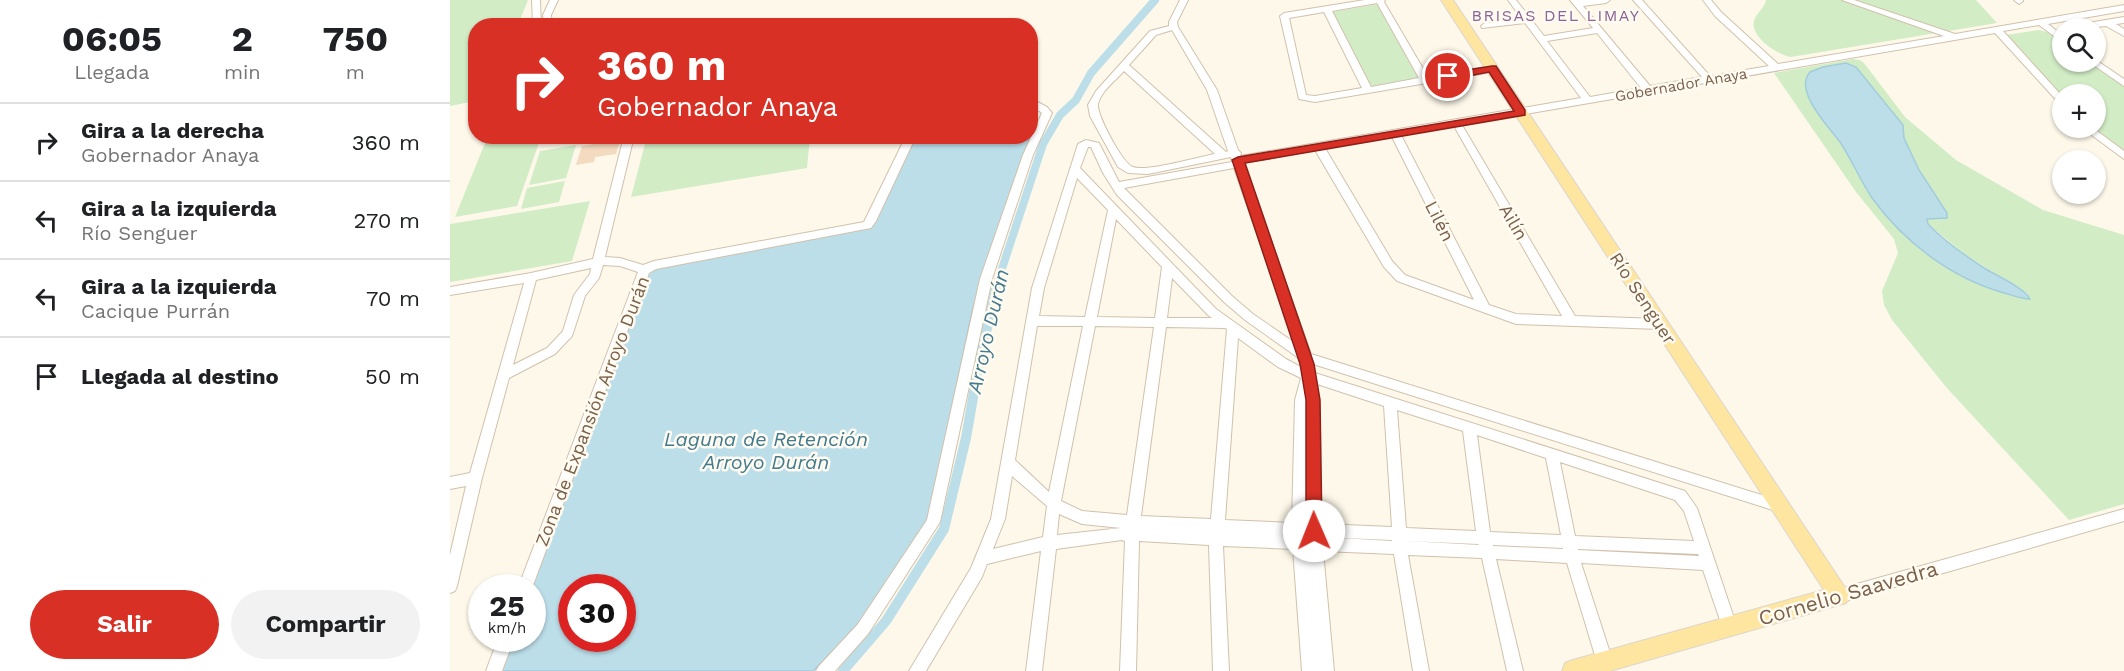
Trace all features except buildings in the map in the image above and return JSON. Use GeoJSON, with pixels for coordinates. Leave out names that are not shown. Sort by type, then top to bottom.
{"type":"FeatureCollection","features":[{"type":"Feature","properties":{"kind":"main road","name":"Río Senguer"},"geometry":{"type":"LineString","coordinates":[[1447,0],[1839,596]]}},
{"type":"Feature","properties":{"kind":"main road","name":"Cornelio Saavedra"},"geometry":{"type":"LineString","coordinates":[[1573,671],[1839,596]]}},
{"type":"Feature","properties":{"kind":"street"},"geometry":{"type":"LineString","coordinates":[[536,0],[537,18]]}},
{"type":"Feature","properties":{"kind":"street"},"geometry":{"type":"LineString","coordinates":[[548,18],[554,0]]}},
{"type":"Feature","properties":{"kind":"street"},"geometry":{"type":"LineString","coordinates":[[1184,0],[1173,22],[1174,27],[1208,80],[1238,159],[1306,357],[1313,400],[1315,538],[1326,671]]}},
{"type":"Feature","properties":{"kind":"street"},"geometry":{"type":"LineString","coordinates":[[1425,80],[1380,0],[1284,15],[1301,93],[1305,98],[1315,99],[1492,69]]}},
{"type":"Feature","properties":{"kind":"street"},"geometry":{"type":"LineString","coordinates":[[1515,0],[1527,20],[1588,101]]}},
{"type":"Feature","properties":{"kind":"street"},"geometry":{"type":"LineString","coordinates":[[1576,2],[1606,0]]}},
{"type":"Feature","properties":{"kind":"street"},"geometry":{"type":"LineString","coordinates":[[1637,0],[1709,80]]}},
{"type":"Feature","properties":{"kind":"street"},"geometry":{"type":"LineString","coordinates":[[1707,0],[1718,14],[1777,68]]}},
{"type":"Feature","properties":{"kind":"street"},"geometry":{"type":"LineString","coordinates":[[1846,0],[1956,37]]}},
{"type":"Feature","properties":{"kind":"street"},"geometry":{"type":"LineString","coordinates":[[1576,2],[1649,91]]}},
{"type":"Feature","properties":{"kind":"street"},"geometry":{"type":"LineString","coordinates":[[1326,8],[1368,90]]}},
{"type":"Feature","properties":{"kind":"street","name":"Gobernador Anaya"},"geometry":{"type":"LineString","coordinates":[[1238,159],[1521,113],[2124,8]]}},
{"type":"Feature","properties":{"kind":"street"},"geometry":{"type":"LineString","coordinates":[[1485,26],[1527,20]]}},
{"type":"Feature","properties":{"kind":"street"},"geometry":{"type":"LineString","coordinates":[[2108,23],[2124,20]]}},
{"type":"Feature","properties":{"kind":"street"},"geometry":{"type":"LineString","coordinates":[[2040,22],[2052,29]]}},
{"type":"Feature","properties":{"kind":"street"},"geometry":{"type":"LineString","coordinates":[[2108,23],[2124,33]]}},
{"type":"Feature","properties":{"kind":"street"},"geometry":{"type":"LineString","coordinates":[[1174,27],[1154,33],[1095,99],[1093,110],[1122,165],[1132,171],[1148,171],[1224,156],[1238,159]]}},
{"type":"Feature","properties":{"kind":"street"},"geometry":{"type":"LineString","coordinates":[[1541,39],[1599,30]]}},
{"type":"Feature","properties":{"kind":"street"},"geometry":{"type":"LineString","coordinates":[[1997,30],[2052,90]]}},
{"type":"Feature","properties":{"kind":"street"},"geometry":{"type":"LineString","coordinates":[[1124,66],[1224,156]]}},
{"type":"Feature","properties":{"kind":"street"},"geometry":{"type":"LineString","coordinates":[[2106,70],[2124,83]]}},
{"type":"Feature","properties":{"kind":"street"},"geometry":{"type":"LineString","coordinates":[[1038,106],[1047,113],[1038,133]]}},
{"type":"Feature","properties":{"kind":"street","name":"Ailín"},"geometry":{"type":"LineString","coordinates":[[1456,122],[1572,322]]}},
{"type":"Feature","properties":{"kind":"street","name":"Lilén"},"geometry":{"type":"LineString","coordinates":[[1395,133],[1485,309]]}},
{"type":"Feature","properties":{"kind":"street"},"geometry":{"type":"LineString","coordinates":[[2100,138],[2124,156]]}},
{"type":"Feature","properties":{"kind":"street"},"geometry":{"type":"LineString","coordinates":[[916,671],[984,558],[998,519],[1042,269],[1082,146],[1092,143],[1116,186],[1228,299],[1249,317],[1306,357],[1779,506]]}},
{"type":"Feature","properties":{"kind":"street"},"geometry":{"type":"LineString","coordinates":[[504,375],[538,359],[561,342],[568,333],[580,295],[595,275],[627,144]]}},
{"type":"Feature","properties":{"kind":"street","name":"Zona de Expansión Arroyo Durán"},"geometry":{"type":"LineString","coordinates":[[530,574],[644,270],[654,265],[867,225],[907,144]]}},
{"type":"Feature","properties":{"kind":"street"},"geometry":{"type":"LineString","coordinates":[[824,671],[863,629],[933,522],[986,279],[1033,144]]}},
{"type":"Feature","properties":{"kind":"street"},"geometry":{"type":"LineString","coordinates":[[1318,146],[1396,274],[1407,280],[1516,319],[1660,324]]}},
{"type":"Feature","properties":{"kind":"street"},"geometry":{"type":"LineString","coordinates":[[1116,186],[1238,159]]}},
{"type":"Feature","properties":{"kind":"street"},"geometry":{"type":"LineString","coordinates":[[1076,170],[1204,305],[1282,363],[1308,376],[1680,495],[1688,503],[1729,627]]}},
{"type":"Feature","properties":{"kind":"street"},"geometry":{"type":"LineString","coordinates":[[1116,186],[1132,171]]}},
{"type":"Feature","properties":{"kind":"street"},"geometry":{"type":"LineString","coordinates":[[1115,212],[1134,205]]}},
{"type":"Feature","properties":{"kind":"street"},"geometry":{"type":"LineString","coordinates":[[1034,671],[1047,543],[1054,502],[1090,321],[1115,212]]}},
{"type":"Feature","properties":{"kind":"street"},"geometry":{"type":"LineString","coordinates":[[450,291],[531,278],[598,262],[615,261],[644,270]]}},
{"type":"Feature","properties":{"kind":"street"},"geometry":{"type":"LineString","coordinates":[[1128,671],[1133,528],[1168,267]]}},
{"type":"Feature","properties":{"kind":"street"},"geometry":{"type":"LineString","coordinates":[[450,586],[476,478],[531,278]]}},
{"type":"Feature","properties":{"kind":"street"},"geometry":{"type":"LineString","coordinates":[[1032,321],[1229,325]]}},
{"type":"Feature","properties":{"kind":"street"},"geometry":{"type":"LineString","coordinates":[[1221,671],[1216,532],[1229,325]]}},
{"type":"Feature","properties":{"kind":"street"},"geometry":{"type":"LineString","coordinates":[[1308,376],[1301,400],[1299,537],[1310,671]]}},
{"type":"Feature","properties":{"kind":"street"},"geometry":{"type":"LineString","coordinates":[[1390,402],[1399,542],[1421,671]]}},
{"type":"Feature","properties":{"kind":"street"},"geometry":{"type":"LineString","coordinates":[[1469,428],[1485,546],[1515,671]]}},
{"type":"Feature","properties":{"kind":"street"},"geometry":{"type":"LineString","coordinates":[[1552,454],[1568,542],[1605,662]]}},
{"type":"Feature","properties":{"kind":"street"},"geometry":{"type":"LineString","coordinates":[[1009,463],[1032,486],[1070,513],[1085,519],[1133,528],[1485,546],[1572,557],[1708,564]]}},
{"type":"Feature","properties":{"kind":"street"},"geometry":{"type":"LineString","coordinates":[[450,483],[476,478]]}},
{"type":"Feature","properties":{"kind":"street","name":"Cornelio Saavedra"},"geometry":{"type":"LineString","coordinates":[[1839,596],[2124,516]]}},
{"type":"Feature","properties":{"kind":"street"},"geometry":{"type":"LineString","coordinates":[[984,558],[1047,543],[1133,528]]}},
{"type":"Feature","properties":{"kind":"street"},"geometry":{"type":"LineString","coordinates":[[1485,546],[1568,542],[1703,548]]}},
{"type":"Feature","properties":{"kind":"street"},"geometry":{"type":"LineString","coordinates":[[494,671],[501,652]]}},
{"type":"Feature","properties":{"kind":"green space"},"geometry":{"type":"Polygon","coordinates":[[[450,0],[528,0],[521,18],[468,18],[468,102],[450,106],[450,0]]]}},
{"type":"Feature","properties":{"kind":"green space"},"geometry":{"type":"Polygon","coordinates":[[[1766,0],[1976,0],[1997,23],[1791,57],[1773,49],[1756,33],[1754,21],[1766,0]]]}},
{"type":"Feature","properties":{"kind":"green space"},"geometry":{"type":"Polygon","coordinates":[[[1378,4],[1420,78],[1377,87],[1370,85],[1332,12],[1378,4]]]}},
{"type":"Feature","properties":{"kind":"green space"},"geometry":{"type":"Polygon","coordinates":[[[2039,30],[2051,33],[2052,72],[2104,72],[2124,86],[2124,152],[2106,138],[2106,84],[2052,84],[2005,35],[2039,30]]]}},
{"type":"Feature","properties":{"kind":"green space"},"geometry":{"type":"Polygon","coordinates":[[[1853,59],[1860,60],[1905,117],[1956,160],[2043,210],[2124,235],[2124,504],[2069,520],[1946,387],[1892,320],[1884,305],[1882,291],[1898,253],[1894,239],[1856,192],[1774,73],[1853,59]],[[1846,63],[1810,72],[1809,100],[1843,146],[1872,197],[1897,227],[1926,254],[1960,275],[2024,299],[2028,294],[1968,257],[1928,224],[1926,219],[1947,218],[1947,213],[1919,171],[1904,138],[1903,125],[1855,66],[1846,63]]]}},
{"type":"Feature","properties":{"kind":"green space"},"geometry":{"type":"Polygon","coordinates":[[[485,144],[539,144],[517,206],[455,217],[485,144]]]}},
{"type":"Feature","properties":{"kind":"green space"},"geometry":{"type":"Polygon","coordinates":[[[645,144],[809,144],[807,168],[631,197],[645,144]]]}},
{"type":"Feature","properties":{"kind":"green space"},"geometry":{"type":"Polygon","coordinates":[[[576,145],[566,178],[529,185],[540,151],[576,145]]]}},
{"type":"Feature","properties":{"kind":"green space"},"geometry":{"type":"Polygon","coordinates":[[[565,181],[559,202],[521,209],[527,188],[565,181]]]}},
{"type":"Feature","properties":{"kind":"green space"},"geometry":{"type":"Polygon","coordinates":[[[590,201],[572,261],[450,282],[450,224],[590,201]]]}},
{"type":"Feature","properties":{"kind":"water"},"geometry":{"type":"Polygon","coordinates":[[[1846,63],[1856,67],[1903,125],[1904,138],[1919,170],[1947,213],[1947,218],[1927,219],[1928,224],[1962,253],[2016,286],[2030,299],[1984,286],[1947,268],[1899,229],[1872,198],[1840,142],[1814,109],[1806,89],[1806,80],[1810,72],[1846,63]]]}},
{"type":"Feature","properties":{"kind":"water","name":"Laguna de Retención Arroyo Durán"},"geometry":{"type":"Polygon","coordinates":[[[911,144],[1028,144],[972,312],[929,517],[906,559],[863,619],[813,671],[500,671],[507,652],[546,652],[546,574],[536,574],[646,274],[660,267],[869,228],[911,144]]]}},
{"type":"Feature","properties":{"kind":"waterway","name":"Arroyo Durán"},"geometry":{"type":"LineString","coordinates":[[996,287],[1043,144],[1060,115],[1076,100],[1091,73],[1155,0]]}},
{"type":"Feature","properties":{"kind":"waterway","name":"Arroyo Durán"},"geometry":{"type":"LineString","coordinates":[[843,671],[886,621],[944,529],[966,438],[979,363],[997,285]]}},
{"type":"Feature","properties":{"kind":"district","name":"BRISAS DEL LIMAY"},"geometry":{"type":"Point","coordinates":[1556,15]}},
{"type":"Feature","properties":{"kind":"route"},"geometry":{"type":"LineString","coordinates":[[1314,531],[1313,400],[1306,357],[1238,160],[1521,113],[1492,69],[1448,76]]}}]}
